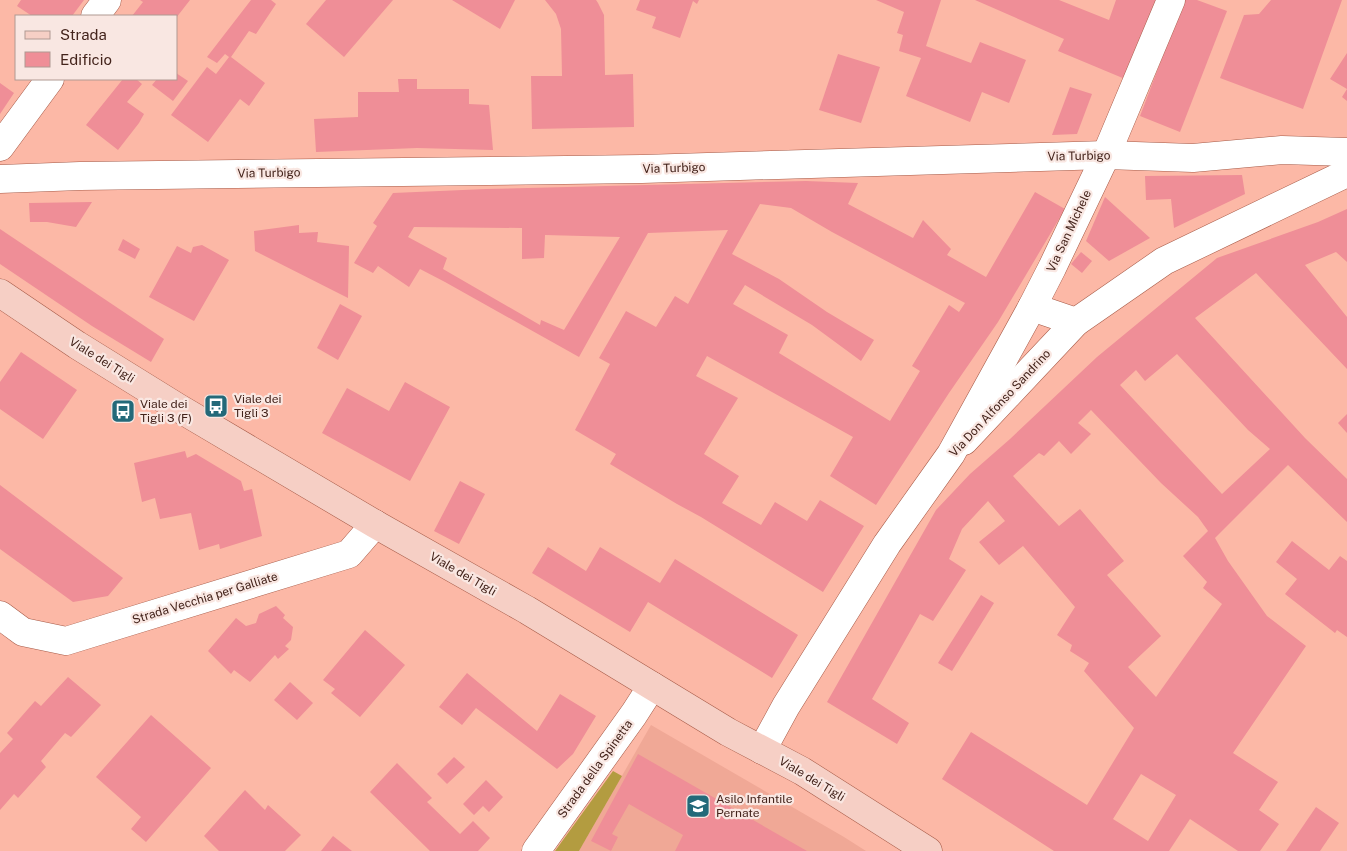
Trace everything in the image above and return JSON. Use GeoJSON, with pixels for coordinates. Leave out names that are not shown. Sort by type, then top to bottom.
{"type":"FeatureCollection","features":[{"type":"Feature","properties":{"kind":"main road","name":"Viale dei Tigli"},"geometry":{"type":"LineString","coordinates":[[0,293],[77,345],[169,402],[375,524],[527,610],[728,732],[802,772],[928,851]]}},
{"type":"Feature","properties":{"kind":"street"},"geometry":{"type":"LineString","coordinates":[[97,15],[107,0]]}},
{"type":"Feature","properties":{"kind":"street","name":"Via San Michele"},"geometry":{"type":"LineString","coordinates":[[950,454],[1052,268],[1106,155],[1171,0]]}},
{"type":"Feature","properties":{"kind":"street"},"geometry":{"type":"LineString","coordinates":[[0,147],[49,80]]}},
{"type":"Feature","properties":{"kind":"street","name":"Via Turbigo"},"geometry":{"type":"LineString","coordinates":[[0,179],[80,176],[642,169],[1106,155],[1194,158],[1282,150],[1347,152]]}},
{"type":"Feature","properties":{"kind":"street","name":"Via Don Alfonso Sandrino"},"geometry":{"type":"LineString","coordinates":[[762,750],[786,706],[887,544],[950,454],[1076,322],[1164,261],[1347,173]]}},
{"type":"Feature","properties":{"kind":"street"},"geometry":{"type":"LineString","coordinates":[[1032,307],[1076,322]]}},
{"type":"Feature","properties":{"kind":"street","name":"Strada Vecchia per Galliate"},"geometry":{"type":"LineString","coordinates":[[0,615],[22,632],[66,641],[349,554],[375,524]]}},
{"type":"Feature","properties":{"kind":"street","name":"Strada della Spinetta"},"geometry":{"type":"LineString","coordinates":[[536,851],[629,722],[652,686]]}},
{"type":"Feature","properties":{"kind":"shaded area","name":"Asilo Infantile Pernate"},"geometry":{"type":"Polygon","coordinates":[[[651,725],[844,837],[866,851],[579,851],[651,725]]]}},
{"type":"Feature","properties":{"kind":"shaded area"},"geometry":{"type":"Polygon","coordinates":[[[613,771],[622,776],[579,851],[555,851],[613,771]]]}},
{"type":"Feature","properties":{"kind":"building"},"geometry":{"type":"Polygon","coordinates":[[[21,0],[84,0],[73,15],[30,15],[17,6],[21,0]]]}},
{"type":"Feature","properties":{"kind":"building"},"geometry":{"type":"Polygon","coordinates":[[[140,0],[190,0],[178,15],[133,15],[143,2],[140,0]]]}},
{"type":"Feature","properties":{"kind":"building"},"geometry":{"type":"Polygon","coordinates":[[[251,0],[271,0],[276,4],[256,34],[249,31],[231,57],[265,83],[249,106],[240,99],[208,142],[171,115],[207,67],[216,74],[229,57],[225,54],[217,63],[207,57],[251,0]]]}},
{"type":"Feature","properties":{"kind":"building"},"geometry":{"type":"Polygon","coordinates":[[[326,0],[393,0],[344,57],[306,24],[326,0]]]}},
{"type":"Feature","properties":{"kind":"building"},"geometry":{"type":"Polygon","coordinates":[[[452,0],[515,0],[500,29],[452,0]]]}},
{"type":"Feature","properties":{"kind":"building"},"geometry":{"type":"Polygon","coordinates":[[[545,0],[596,0],[604,15],[605,75],[633,74],[634,127],[532,129],[531,76],[562,76],[561,29],[556,14],[545,0]]]}},
{"type":"Feature","properties":{"kind":"building"},"geometry":{"type":"Polygon","coordinates":[[[640,0],[699,0],[697,4],[693,1],[680,38],[652,28],[656,17],[636,10],[640,0]]]}},
{"type":"Feature","properties":{"kind":"building"},"geometry":{"type":"Polygon","coordinates":[[[876,0],[941,0],[926,46],[971,63],[980,42],[1026,60],[1009,103],[982,92],[970,122],[906,96],[921,58],[899,51],[903,35],[897,33],[904,12],[876,0]]]}},
{"type":"Feature","properties":{"kind":"building"},"geometry":{"type":"Polygon","coordinates":[[[975,0],[1059,0],[1109,20],[1116,0],[1156,0],[1125,79],[1058,51],[1064,39],[975,0]]]}},
{"type":"Feature","properties":{"kind":"building"},"geometry":{"type":"Polygon","coordinates":[[[1184,0],[1197,0],[1227,11],[1180,132],[1140,116],[1184,0]]]}},
{"type":"Feature","properties":{"kind":"building"},"geometry":{"type":"Polygon","coordinates":[[[1271,0],[1342,0],[1303,109],[1220,78],[1244,15],[1259,14],[1271,0]]]}},
{"type":"Feature","properties":{"kind":"building"},"geometry":{"type":"Polygon","coordinates":[[[1347,53],[1347,89],[1330,79],[1347,53]]]}},
{"type":"Feature","properties":{"kind":"building"},"geometry":{"type":"Polygon","coordinates":[[[838,54],[880,67],[861,123],[819,110],[838,54]]]}},
{"type":"Feature","properties":{"kind":"building"},"geometry":{"type":"Polygon","coordinates":[[[178,74],[188,81],[173,101],[152,85],[156,80],[178,80],[178,74]]]}},
{"type":"Feature","properties":{"kind":"building"},"geometry":{"type":"Polygon","coordinates":[[[398,79],[417,79],[417,89],[469,89],[469,104],[489,105],[493,150],[417,148],[316,152],[314,119],[358,117],[358,92],[399,92],[398,79]]]}},
{"type":"Feature","properties":{"kind":"building"},"geometry":{"type":"Polygon","coordinates":[[[122,80],[137,80],[142,84],[127,102],[144,114],[118,150],[86,125],[122,80]]]}},
{"type":"Feature","properties":{"kind":"building"},"geometry":{"type":"Polygon","coordinates":[[[0,83],[14,93],[0,114],[0,83]]]}},
{"type":"Feature","properties":{"kind":"building"},"geometry":{"type":"Polygon","coordinates":[[[1070,87],[1092,94],[1077,134],[1052,135],[1070,87]]]}},
{"type":"Feature","properties":{"kind":"building"},"geometry":{"type":"Polygon","coordinates":[[[1347,89],[1347,101],[1342,97],[1347,89]]]}},
{"type":"Feature","properties":{"kind":"building"},"geometry":{"type":"Polygon","coordinates":[[[1242,175],[1245,194],[1174,228],[1171,199],[1146,200],[1145,176],[1242,175]]]}},
{"type":"Feature","properties":{"kind":"building"},"geometry":{"type":"Polygon","coordinates":[[[806,181],[858,183],[848,204],[913,238],[923,220],[951,249],[947,255],[986,277],[1035,192],[1065,209],[998,322],[876,505],[830,476],[853,437],[707,356],[696,376],[738,398],[704,454],[739,476],[722,503],[761,525],[775,502],[807,521],[820,500],[864,526],[823,592],[610,464],[616,454],[575,430],[610,364],[599,358],[626,311],[656,327],[675,296],[688,304],[728,230],[648,233],[579,357],[420,269],[409,287],[378,266],[373,273],[354,263],[377,226],[373,223],[393,193],[806,181]],[[760,204],[732,254],[779,279],[827,312],[874,340],[861,361],[812,325],[745,285],[733,304],[788,335],[779,353],[890,421],[920,371],[912,366],[949,305],[959,312],[965,303],[791,208],[760,204]],[[414,227],[408,237],[447,258],[443,269],[540,325],[541,320],[564,330],[620,237],[545,235],[544,258],[522,259],[522,228],[414,227]]]}},
{"type":"Feature","properties":{"kind":"building"},"geometry":{"type":"Polygon","coordinates":[[[1105,197],[1150,238],[1109,261],[1086,241],[1105,197]]]}},
{"type":"Feature","properties":{"kind":"building"},"geometry":{"type":"Polygon","coordinates":[[[92,202],[76,227],[47,222],[30,222],[29,203],[92,202]]]}},
{"type":"Feature","properties":{"kind":"building"},"geometry":{"type":"Polygon","coordinates":[[[1347,209],[1347,262],[1336,252],[1305,265],[1347,317],[1347,369],[1256,273],[1195,318],[1305,438],[1347,479],[1347,522],[1288,465],[1215,538],[1228,561],[1267,616],[1306,646],[1233,753],[1278,782],[1259,810],[1279,824],[1260,851],[1238,851],[1190,819],[1169,851],[1054,851],[942,779],[971,732],[1087,805],[1134,728],[1084,671],[1089,663],[1070,651],[1072,645],[1057,635],[1075,607],[1023,546],[999,565],[979,542],[1005,521],[988,501],[962,529],[949,559],[966,570],[933,621],[920,614],[872,699],[909,723],[897,744],[827,702],[936,510],[970,474],[1097,357],[1217,258],[1318,222],[1347,209]],[[1177,354],[1145,381],[1136,370],[1120,385],[1222,494],[1270,449],[1248,430],[1177,354]],[[1091,410],[1078,423],[1091,434],[1071,454],[1059,441],[1044,456],[1039,453],[1013,476],[1059,526],[1080,509],[1124,561],[1107,575],[1161,636],[1128,667],[1156,697],[1222,604],[1203,588],[1207,582],[1183,556],[1208,531],[1198,517],[1161,483],[1091,410]],[[1141,774],[1113,819],[1148,841],[1176,795],[1141,774]]]}},
{"type":"Feature","properties":{"kind":"building"},"geometry":{"type":"Polygon","coordinates":[[[299,225],[299,233],[318,232],[317,242],[349,246],[348,298],[255,251],[254,231],[299,225]]]}},
{"type":"Feature","properties":{"kind":"building"},"geometry":{"type":"Polygon","coordinates":[[[0,229],[164,339],[151,362],[92,326],[0,264],[0,229]]]}},
{"type":"Feature","properties":{"kind":"building"},"geometry":{"type":"Polygon","coordinates":[[[123,239],[140,249],[135,259],[118,250],[123,239]]]}},
{"type":"Feature","properties":{"kind":"building"},"geometry":{"type":"Polygon","coordinates":[[[202,245],[229,260],[194,321],[149,297],[177,246],[191,253],[193,247],[202,245]]]}},
{"type":"Feature","properties":{"kind":"building"},"geometry":{"type":"Polygon","coordinates":[[[1081,252],[1092,261],[1082,273],[1071,264],[1081,252]]]}},
{"type":"Feature","properties":{"kind":"building"},"geometry":{"type":"Polygon","coordinates":[[[340,304],[362,316],[338,360],[317,348],[340,304]]]}},
{"type":"Feature","properties":{"kind":"building"},"geometry":{"type":"Polygon","coordinates":[[[21,352],[77,390],[43,439],[0,409],[0,382],[21,352]]]}},
{"type":"Feature","properties":{"kind":"building"},"geometry":{"type":"Polygon","coordinates":[[[405,382],[450,407],[410,481],[322,433],[347,388],[389,411],[405,382]]]}},
{"type":"Feature","properties":{"kind":"building"},"geometry":{"type":"Polygon","coordinates":[[[1347,414],[1347,433],[1338,423],[1347,414]]]}},
{"type":"Feature","properties":{"kind":"building"},"geometry":{"type":"Polygon","coordinates":[[[185,451],[187,458],[196,454],[241,481],[244,491],[252,489],[262,536],[220,549],[219,544],[199,550],[191,513],[160,519],[155,498],[142,502],[134,463],[185,451]]]}},
{"type":"Feature","properties":{"kind":"building"},"geometry":{"type":"Polygon","coordinates":[[[460,481],[485,494],[459,544],[434,531],[460,481]]]}},
{"type":"Feature","properties":{"kind":"building"},"geometry":{"type":"Polygon","coordinates":[[[0,485],[123,578],[108,596],[73,602],[0,549],[0,485]]]}},
{"type":"Feature","properties":{"kind":"building"},"geometry":{"type":"Polygon","coordinates":[[[1292,541],[1329,570],[1340,556],[1347,561],[1347,637],[1337,630],[1335,633],[1285,594],[1297,579],[1276,562],[1292,541]]]}},
{"type":"Feature","properties":{"kind":"building"},"geometry":{"type":"Polygon","coordinates":[[[548,547],[586,571],[600,547],[660,583],[675,559],[798,635],[772,678],[648,602],[630,632],[532,573],[548,547]]]}},
{"type":"Feature","properties":{"kind":"building"},"geometry":{"type":"Polygon","coordinates":[[[981,595],[994,603],[952,671],[938,663],[981,595]]]}},
{"type":"Feature","properties":{"kind":"building"},"geometry":{"type":"Polygon","coordinates":[[[276,606],[285,615],[283,618],[293,627],[291,640],[285,646],[289,649],[278,659],[275,655],[250,682],[234,670],[231,674],[208,651],[236,618],[246,626],[256,623],[259,614],[276,606]]]}},
{"type":"Feature","properties":{"kind":"building"},"geometry":{"type":"Polygon","coordinates":[[[365,630],[405,665],[360,717],[331,693],[335,689],[323,680],[365,630]]]}},
{"type":"Feature","properties":{"kind":"building"},"geometry":{"type":"Polygon","coordinates":[[[467,673],[537,731],[560,694],[596,716],[573,754],[557,769],[476,708],[462,725],[439,707],[467,673]]]}},
{"type":"Feature","properties":{"kind":"building"},"geometry":{"type":"Polygon","coordinates":[[[68,677],[101,705],[71,737],[65,733],[41,761],[46,767],[18,798],[14,794],[0,810],[0,753],[13,739],[7,733],[35,701],[41,706],[68,677]]]}},
{"type":"Feature","properties":{"kind":"building"},"geometry":{"type":"Polygon","coordinates":[[[290,682],[313,703],[297,720],[274,700],[290,682]]]}},
{"type":"Feature","properties":{"kind":"building"},"geometry":{"type":"Polygon","coordinates":[[[151,715],[211,768],[146,842],[131,829],[141,817],[96,777],[151,715]]]}},
{"type":"Feature","properties":{"kind":"building"},"geometry":{"type":"Polygon","coordinates":[[[638,754],[807,851],[675,851],[683,835],[629,804],[612,834],[618,837],[611,851],[591,841],[638,754]]]}},
{"type":"Feature","properties":{"kind":"building"},"geometry":{"type":"Polygon","coordinates":[[[454,757],[465,767],[447,784],[437,774],[454,757]]]}},
{"type":"Feature","properties":{"kind":"building"},"geometry":{"type":"Polygon","coordinates":[[[397,763],[432,798],[427,802],[460,834],[473,821],[490,838],[478,851],[430,851],[370,792],[397,763]]]}},
{"type":"Feature","properties":{"kind":"building"},"geometry":{"type":"Polygon","coordinates":[[[486,780],[503,797],[489,812],[483,806],[474,815],[463,804],[486,780]]]}},
{"type":"Feature","properties":{"kind":"building"},"geometry":{"type":"Polygon","coordinates":[[[245,790],[265,810],[268,805],[301,835],[285,851],[219,851],[204,836],[245,790]]]}},
{"type":"Feature","properties":{"kind":"building"},"geometry":{"type":"Polygon","coordinates":[[[1316,807],[1339,823],[1320,851],[1286,851],[1316,807]]]}},
{"type":"Feature","properties":{"kind":"building"},"geometry":{"type":"Polygon","coordinates":[[[333,836],[352,851],[321,851],[333,836]]]}},
{"type":"Feature","properties":{"kind":"place","name":"Viale dei Tigli 3"},"geometry":{"type":"Point","coordinates":[216,406]}},
{"type":"Feature","properties":{"kind":"place","name":"Viale dei Tigli 3 (F)"},"geometry":{"type":"Point","coordinates":[123,411]}},
{"type":"Feature","properties":{"kind":"place","name":"Asilo Infantile Pernate"},"geometry":{"type":"Point","coordinates":[698,806]}}]}
